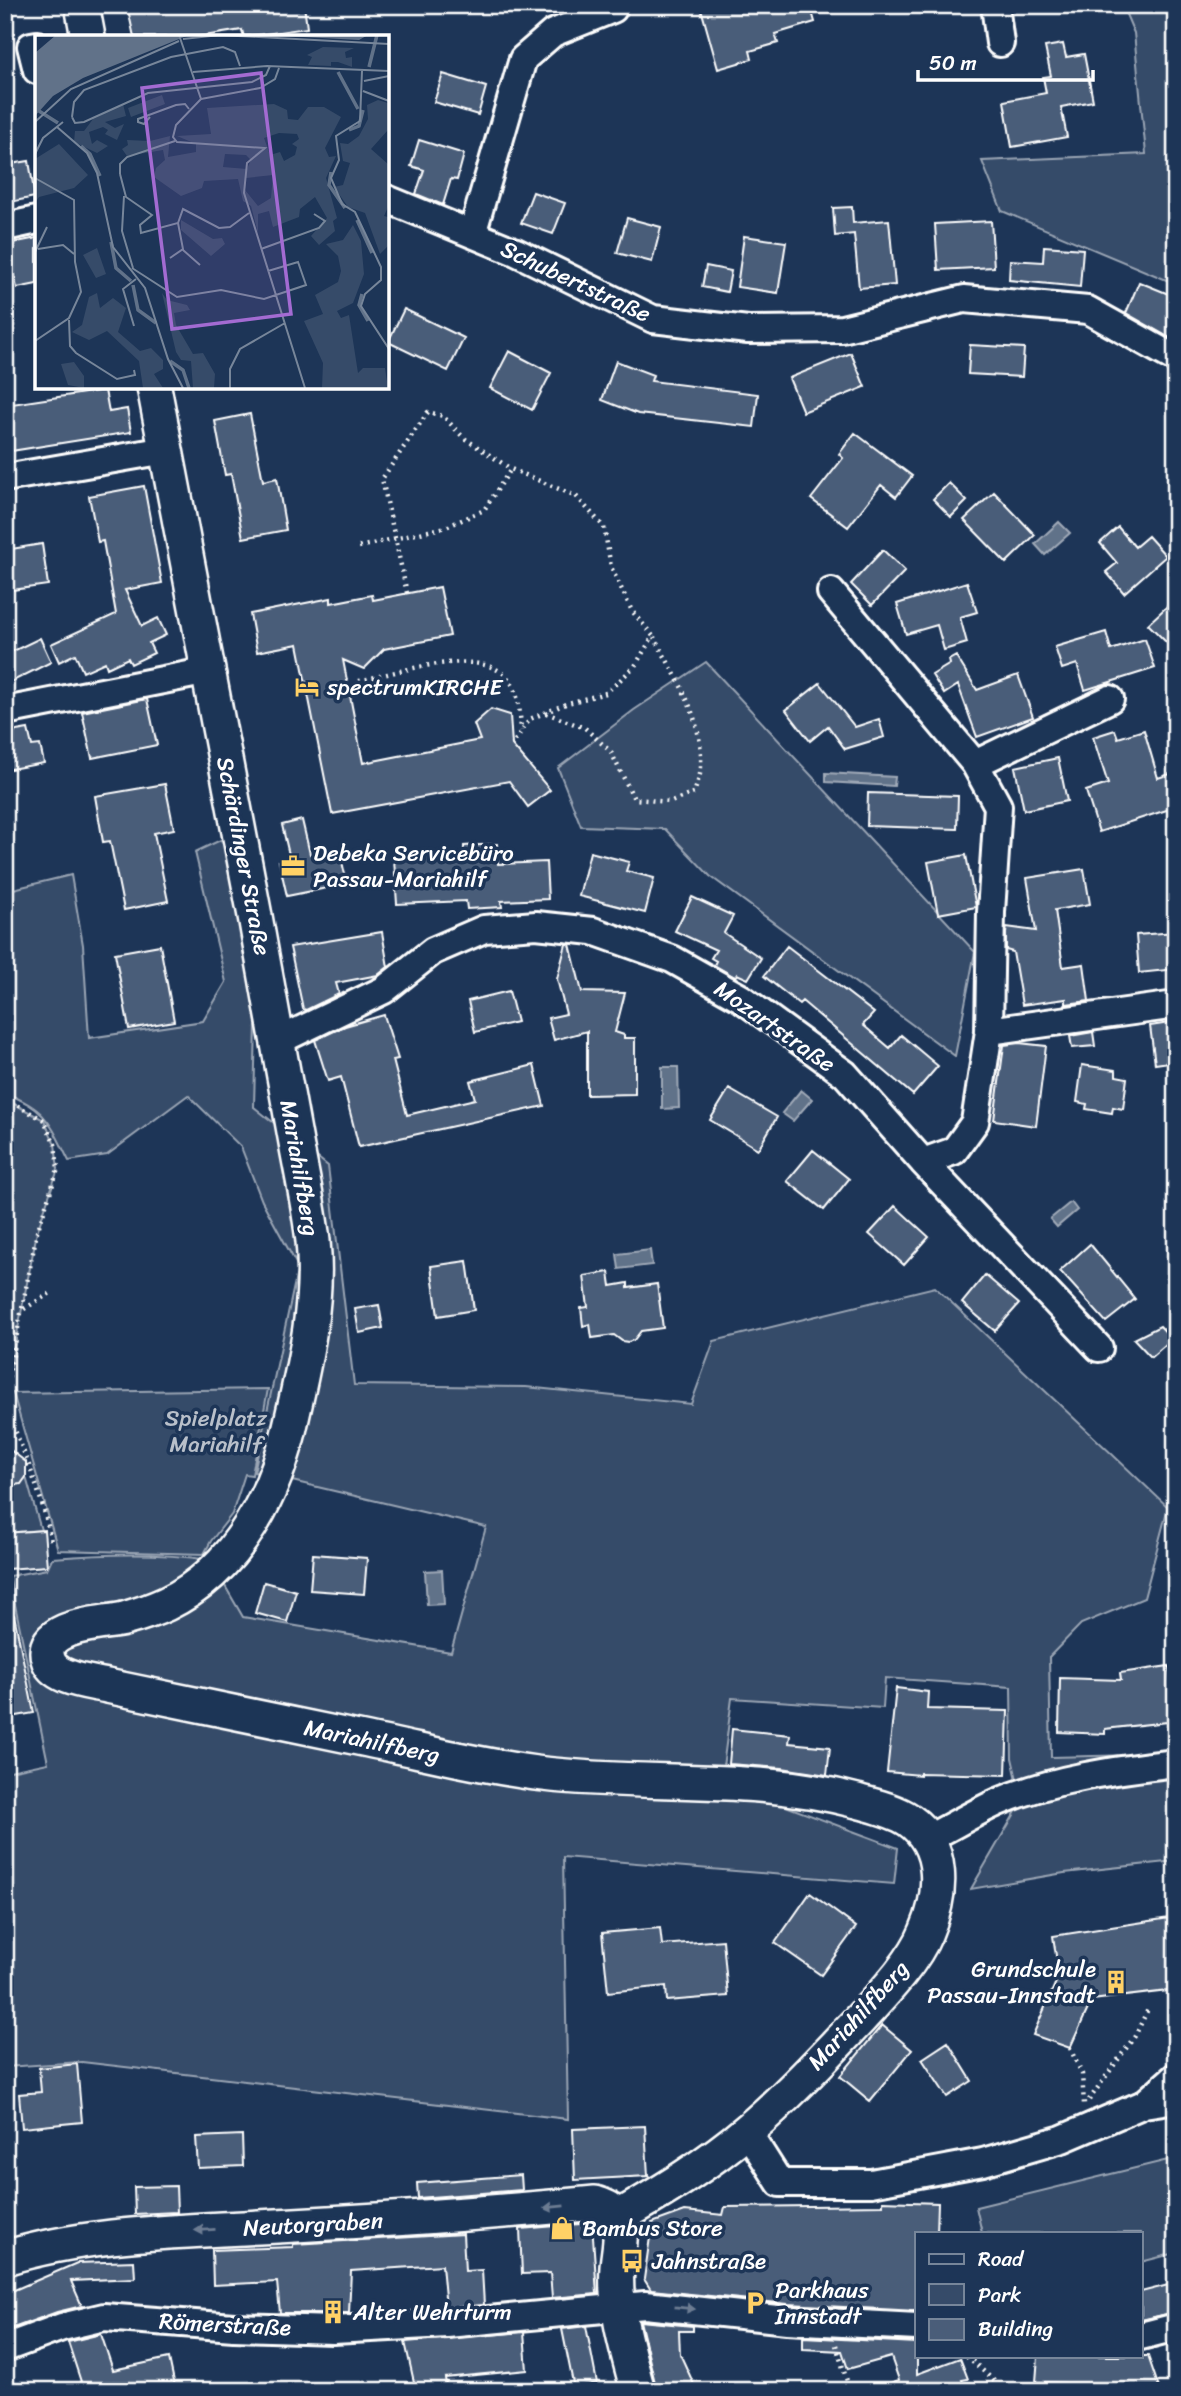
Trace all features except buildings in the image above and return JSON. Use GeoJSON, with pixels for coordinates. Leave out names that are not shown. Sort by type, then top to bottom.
{"type":"FeatureCollection","features":[{"type":"Feature","properties":{"kind":"main road"},"geometry":{"type":"LineString","coordinates":[[82,5],[88,35]]}},
{"type":"Feature","properties":{"kind":"main road","name":"Schärdinger Straße"},"geometry":{"type":"LineString","coordinates":[[154,388],[278,1041]]}},
{"type":"Feature","properties":{"kind":"main road","name":"Mariahilfberg"},"geometry":{"type":"LineString","coordinates":[[278,1041],[313,1242],[313,1304],[291,1424],[278,1471],[246,1534],[211,1574],[168,1603],[125,1619],[62,1632],[51,1639],[47,1660],[66,1676],[107,1686],[474,1762],[545,1774],[742,1784],[822,1792],[884,1808],[909,1820],[927,1839],[936,1860],[939,1880],[935,1908],[925,1935],[891,1985],[828,2054],[747,2131],[686,2175],[617,2218]]}},
{"type":"Feature","properties":{"kind":"main road","name":"Neutorgraben"},"geometry":{"type":"LineString","coordinates":[[5,2258],[28,2251],[129,2235],[484,2214],[595,2203],[609,2208],[617,2218]]}},
{"type":"Feature","properties":{"kind":"main road"},"geometry":{"type":"LineString","coordinates":[[617,2218],[620,2228],[617,2307],[638,2391]]}},
{"type":"Feature","properties":{"kind":"street"},"geometry":{"type":"LineString","coordinates":[[995,5],[1000,43]]}},
{"type":"Feature","properties":{"kind":"street"},"geometry":{"type":"LineString","coordinates":[[472,234],[523,58],[553,33],[613,9]]}},
{"type":"Feature","properties":{"kind":"street"},"geometry":{"type":"LineString","coordinates":[[35,45],[31,46],[35,61]]}},
{"type":"Feature","properties":{"kind":"street","name":"Schubertstraße"},"geometry":{"type":"LineString","coordinates":[[388,199],[516,252],[653,319],[748,330],[842,329],[964,299],[1088,310],[1176,359]]}},
{"type":"Feature","properties":{"kind":"street"},"geometry":{"type":"LineString","coordinates":[[5,227],[35,220]]}},
{"type":"Feature","properties":{"kind":"street"},"geometry":{"type":"LineString","coordinates":[[5,478],[166,450]]}},
{"type":"Feature","properties":{"kind":"street"},"geometry":{"type":"LineString","coordinates":[[831,592],[975,764],[998,806],[991,912],[989,1031],[975,1122],[954,1151],[923,1162]]}},
{"type":"Feature","properties":{"kind":"street"},"geometry":{"type":"LineString","coordinates":[[5,712],[209,671]]}},
{"type":"Feature","properties":{"kind":"street"},"geometry":{"type":"LineString","coordinates":[[975,764],[1110,699]]}},
{"type":"Feature","properties":{"kind":"street","name":"Mozartstraße"},"geometry":{"type":"LineString","coordinates":[[278,1041],[384,990],[433,951],[484,929],[536,925],[593,931],[672,959],[741,998],[845,1074],[923,1162],[1099,1348]]}},
{"type":"Feature","properties":{"kind":"street"},"geometry":{"type":"LineString","coordinates":[[989,1031],[1176,1005]]}},
{"type":"Feature","properties":{"kind":"street"},"geometry":{"type":"LineString","coordinates":[[927,1839],[999,1802],[1044,1787],[1100,1772],[1176,1763]]}},
{"type":"Feature","properties":{"kind":"street"},"geometry":{"type":"LineString","coordinates":[[1144,2104],[1176,2076]]}},
{"type":"Feature","properties":{"kind":"street"},"geometry":{"type":"LineString","coordinates":[[747,2131],[779,2183],[871,2183],[983,2162],[1062,2139],[1144,2104],[1176,2099]]}},
{"type":"Feature","properties":{"kind":"street"},"geometry":{"type":"LineString","coordinates":[[617,2307],[645,2305],[829,2323],[915,2327]]}},
{"type":"Feature","properties":{"kind":"street","name":"Römerstraße"},"geometry":{"type":"LineString","coordinates":[[5,2348],[62,2327],[104,2317],[333,2330],[447,2324],[617,2307]]}},
{"type":"Feature","properties":{"kind":"street"},"geometry":{"type":"LineString","coordinates":[[1142,2336],[1176,2327]]}},
{"type":"Feature","properties":{"kind":"path"},"geometry":{"type":"LineString","coordinates":[[407,593],[383,479],[428,412],[443,416],[464,438],[511,469],[576,496],[604,527],[611,567],[632,611],[653,636],[689,699],[698,735],[701,767],[694,793],[671,802],[634,799],[611,752],[585,728],[545,712]]}},
{"type":"Feature","properties":{"kind":"path"},"geometry":{"type":"LineString","coordinates":[[359,547],[446,527],[484,510],[511,469]]}},
{"type":"Feature","properties":{"kind":"path"},"geometry":{"type":"LineString","coordinates":[[512,744],[530,719],[568,703],[606,693],[635,666],[653,636]]}},
{"type":"Feature","properties":{"kind":"path"},"geometry":{"type":"LineString","coordinates":[[359,681],[463,661],[492,667],[511,682],[520,706],[521,732]]}},
{"type":"Feature","properties":{"kind":"path"},"geometry":{"type":"LineString","coordinates":[[5,1099],[44,1120],[55,1144],[58,1169],[37,1232],[5,1395]]}},
{"type":"Feature","properties":{"kind":"path"},"geometry":{"type":"LineString","coordinates":[[23,1310],[54,1291]]}},
{"type":"Feature","properties":{"kind":"path"},"geometry":{"type":"LineString","coordinates":[[5,1406],[34,1479],[47,1518],[51,1542]]}},
{"type":"Feature","properties":{"kind":"path"},"geometry":{"type":"LineString","coordinates":[[1070,2048],[1082,2074],[1084,2106],[1135,2036],[1149,2007]]}},
{"type":"Feature","properties":{"kind":"path"},"geometry":{"type":"LineString","coordinates":[[829,2323],[850,2391]]}},
{"type":"Feature","properties":{"kind":"path"},"geometry":{"type":"LineString","coordinates":[[969,2358],[1005,2391]]}},
{"type":"Feature","properties":{"kind":"green space"},"geometry":{"type":"Polygon","coordinates":[[[1122,5],[1176,5],[1176,284],[1002,211],[982,161],[1146,154],[1134,33],[1122,5]]]}},
{"type":"Feature","properties":{"kind":"green space"},"geometry":{"type":"Polygon","coordinates":[[[706,662],[975,952],[955,1056],[710,876],[665,829],[581,826],[558,768],[634,710],[706,662]]]}},
{"type":"Feature","properties":{"kind":"green space"},"geometry":{"type":"Polygon","coordinates":[[[227,837],[256,1023],[254,1107],[328,1166],[354,1385],[526,1387],[691,1404],[714,1341],[935,1287],[1168,1507],[1144,1598],[1081,1624],[1049,1657],[1051,1757],[1176,1754],[1176,1861],[1064,1873],[971,1889],[1022,1801],[1012,1758],[1011,1687],[885,1678],[883,1708],[732,1698],[721,1782],[898,1848],[894,1884],[563,1857],[568,2119],[82,2062],[5,2067],[5,1772],[48,1763],[9,1576],[47,1569],[52,1558],[131,1554],[210,1560],[243,1617],[451,1652],[486,1527],[254,1472],[298,1267],[262,1201],[241,1147],[188,1095],[107,1155],[69,1161],[46,1119],[30,1105],[5,1093],[5,891],[71,875],[83,945],[89,1038],[203,1021],[226,982],[195,852],[227,837]]]}},
{"type":"Feature","properties":{"kind":"green space"},"geometry":{"type":"Polygon","coordinates":[[[5,1099],[44,1120],[55,1144],[58,1169],[37,1232],[5,1395],[5,1099]]]}},
{"type":"Feature","properties":{"kind":"green space","name":"Spielplatz Mariahilf"},"geometry":{"type":"Polygon","coordinates":[[[268,1389],[252,1475],[245,1474],[232,1514],[204,1554],[58,1550],[13,1393],[268,1389]]]}},
{"type":"Feature","properties":{"kind":"green space"},"geometry":{"type":"Polygon","coordinates":[[[26,1477],[41,1530],[5,1533],[5,1486],[26,1477]]]}},
{"type":"Feature","properties":{"kind":"green space"},"geometry":{"type":"Polygon","coordinates":[[[1176,2158],[1176,2253],[1142,2262],[1142,2232],[982,2232],[976,2207],[1176,2158]]]}},
{"type":"Feature","properties":{"kind":"shaded area"},"geometry":{"type":"Polygon","coordinates":[[[1059,522],[1070,533],[1045,555],[1035,544],[1059,522]]]}},
{"type":"Feature","properties":{"kind":"shaded area"},"geometry":{"type":"Polygon","coordinates":[[[826,773],[895,777],[894,786],[826,782],[826,773]]]}},
{"type":"Feature","properties":{"kind":"shaded area"},"geometry":{"type":"Polygon","coordinates":[[[662,1067],[678,1067],[679,1108],[662,1109],[662,1067]]]}},
{"type":"Feature","properties":{"kind":"shaded area"},"geometry":{"type":"Polygon","coordinates":[[[801,1090],[812,1099],[793,1121],[782,1113],[801,1090]]]}},
{"type":"Feature","properties":{"kind":"shaded area"},"geometry":{"type":"Polygon","coordinates":[[[1071,1202],[1077,1210],[1057,1227],[1050,1219],[1071,1202]]]}},
{"type":"Feature","properties":{"kind":"shaded area"},"geometry":{"type":"Polygon","coordinates":[[[650,1250],[652,1265],[619,1269],[617,1254],[650,1250]]]}},
{"type":"Feature","properties":{"kind":"shaded area"},"geometry":{"type":"Polygon","coordinates":[[[442,1570],[444,1604],[427,1605],[425,1571],[442,1570]]]}},
{"type":"Feature","properties":{"kind":"place","name":"spectrumKIRCHE"},"geometry":{"type":"Point","coordinates":[307,687]}},
{"type":"Feature","properties":{"kind":"place","name":"Debeka Servicebüro Passau-Mariahilf"},"geometry":{"type":"Point","coordinates":[293,866]}},
{"type":"Feature","properties":{"kind":"place","name":"Grundschule Passau-Innstadt"},"geometry":{"type":"Point","coordinates":[1116,1982]}},
{"type":"Feature","properties":{"kind":"place","name":"Bambus Store"},"geometry":{"type":"Point","coordinates":[562,2228]}},
{"type":"Feature","properties":{"kind":"place","name":"Jahnstraße"},"geometry":{"type":"Point","coordinates":[632,2261]}},
{"type":"Feature","properties":{"kind":"place","name":"Parkhaus Innstadt"},"geometry":{"type":"Point","coordinates":[755,2303]}},
{"type":"Feature","properties":{"kind":"place","name":"Alter Wehrturm"},"geometry":{"type":"Point","coordinates":[333,2312]}}]}
